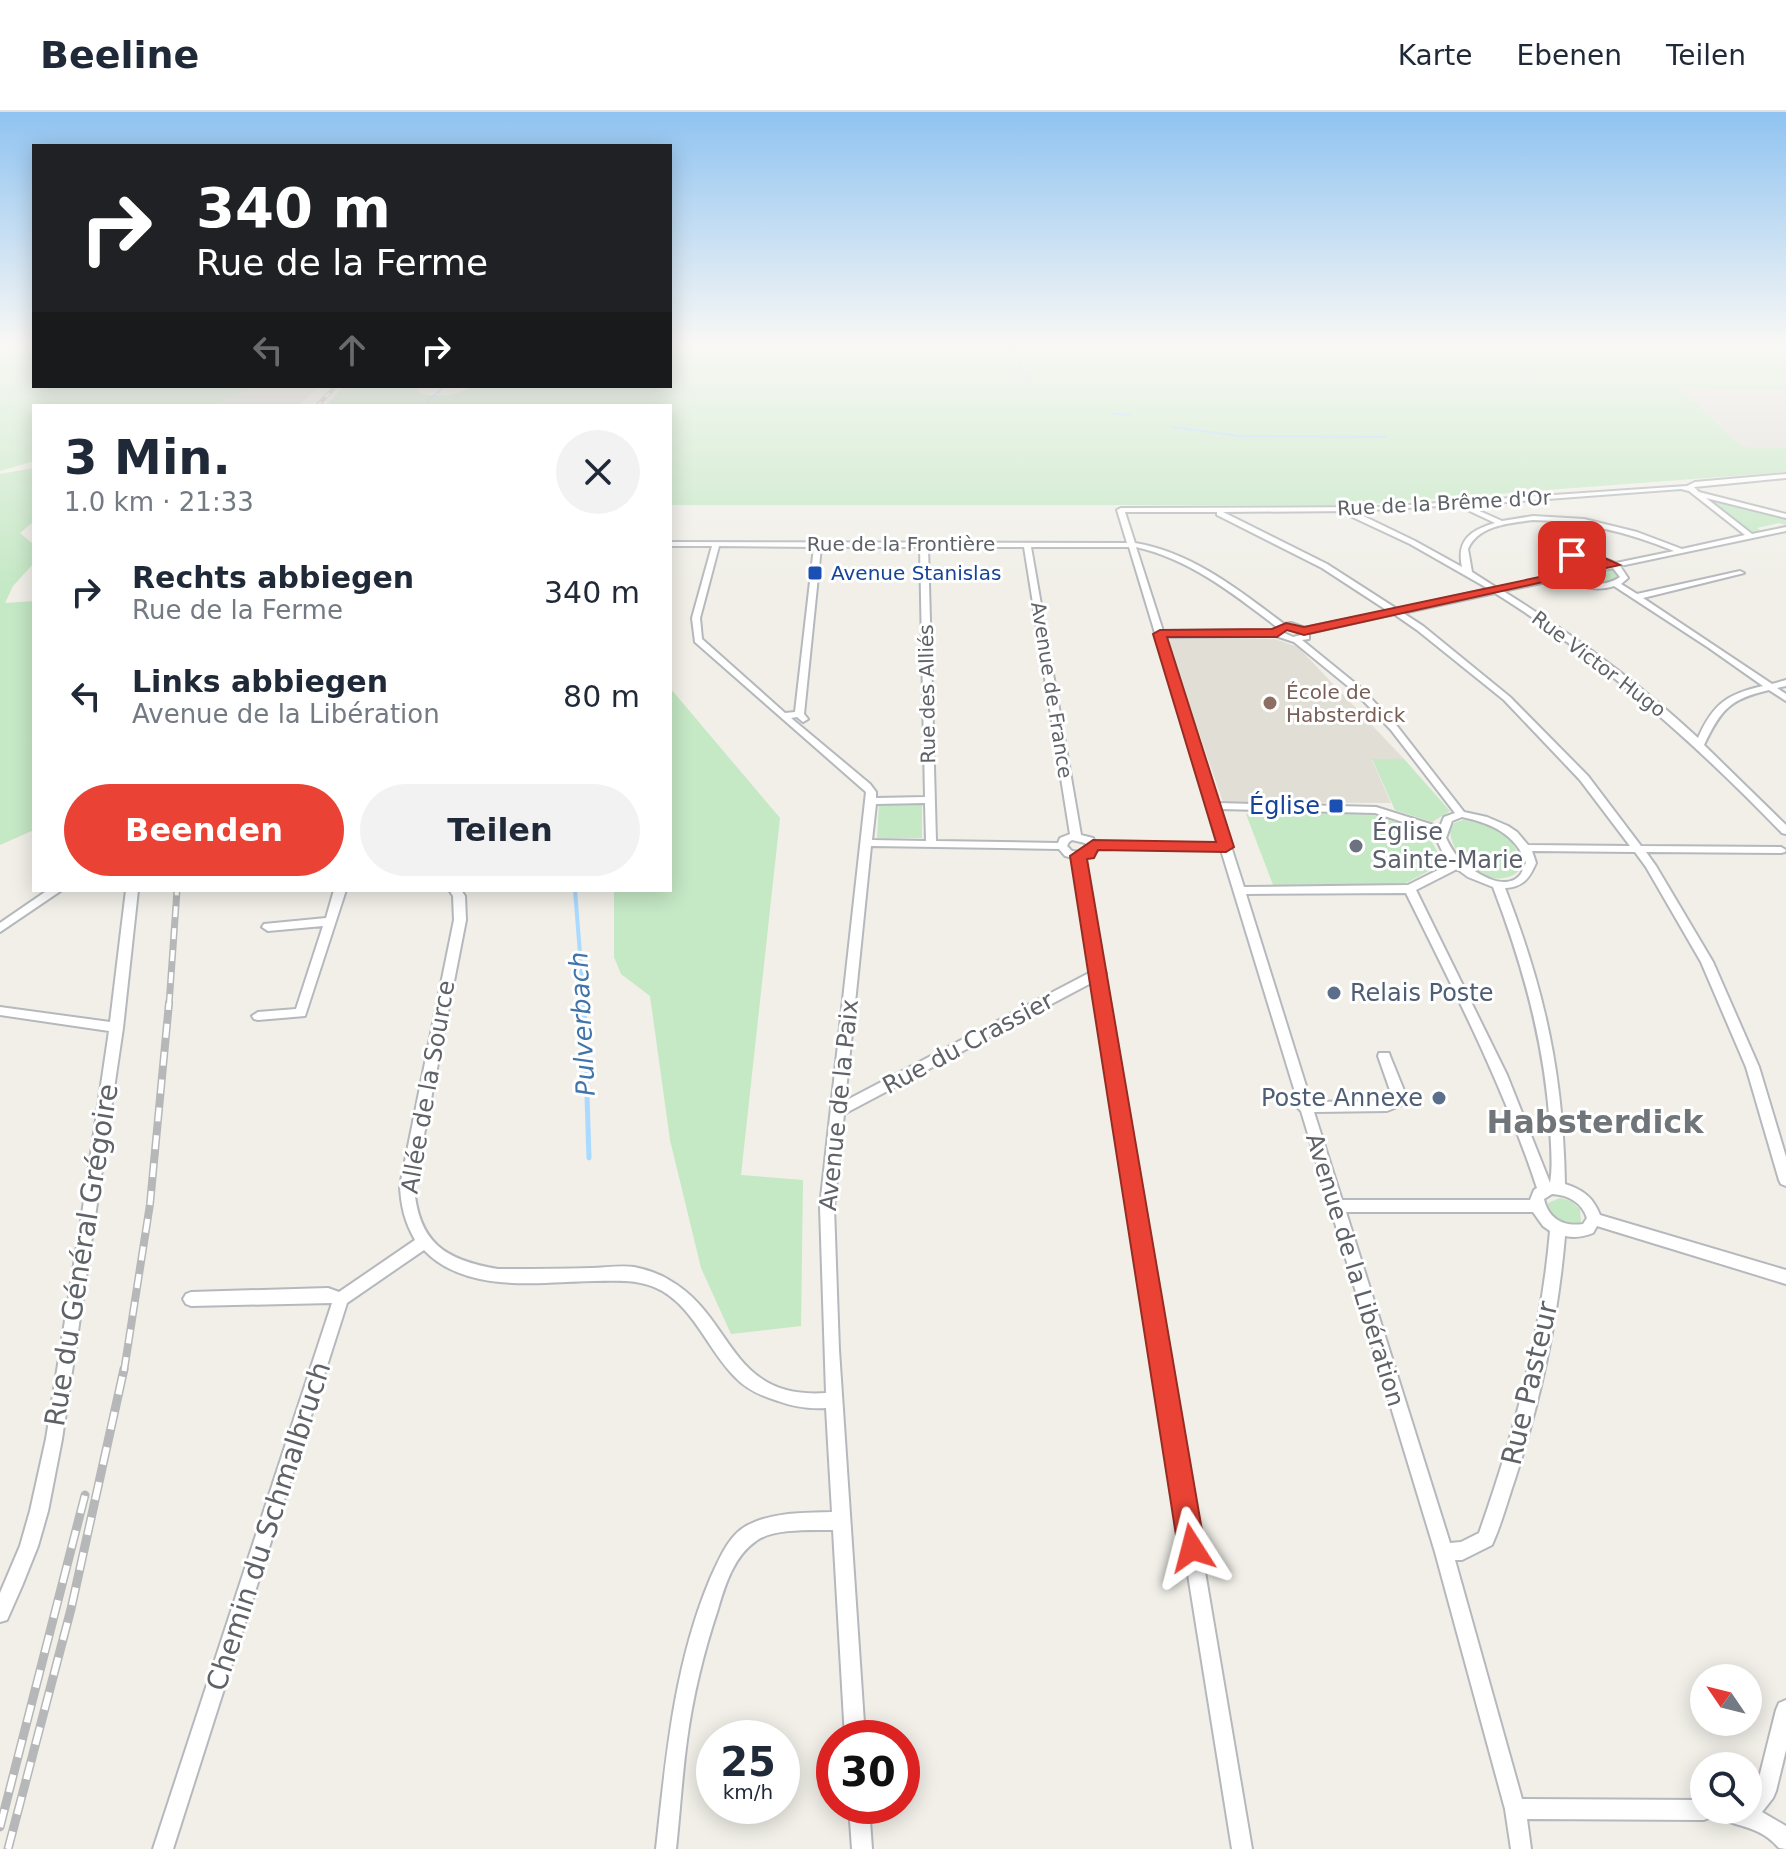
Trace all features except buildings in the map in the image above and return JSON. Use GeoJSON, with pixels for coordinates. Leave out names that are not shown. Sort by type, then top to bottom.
{"type":"FeatureCollection","features":[{"type":"Feature","properties":{"kind":"street"},"geometry":{"type":"LineString","coordinates":[[1750,536],[1690,486],[1786,476]]}},
{"type":"Feature","properties":{"kind":"street","name":"Rue de la Brême d'Or"},"geometry":{"type":"LineString","coordinates":[[1121,510],[1344,510],[1676,487],[1693,491]]}},
{"type":"Feature","properties":{"kind":"street"},"geometry":{"type":"LineString","coordinates":[[1693,491],[1786,516]]}},
{"type":"Feature","properties":{"kind":"street"},"geometry":{"type":"LineString","coordinates":[[1456,504],[1501,523]]}},
{"type":"Feature","properties":{"kind":"street","name":"Avenue de la Libération"},"geometry":{"type":"LineString","coordinates":[[1121,510],[1444,1552],[1515,1809],[1521,1849]]}},
{"type":"Feature","properties":{"kind":"street","name":"Rue Victor Hugo"},"geometry":{"type":"LineString","coordinates":[[1344,510],[1410,540],[1468,573],[1596,657],[1700,744],[1786,831]]}},
{"type":"Feature","properties":{"kind":"street"},"geometry":{"type":"LineString","coordinates":[[1214,511],[1309,557],[1397,611],[1450,649],[1529,718],[1583,777],[1640,849],[1690,926],[1737,1024],[1775,1132],[1786,1180]]}},
{"type":"Feature","properties":{"kind":"street"},"geometry":{"type":"LineString","coordinates":[[1468,573],[1465,546],[1474,535],[1501,523],[1530,519],[1586,522],[1634,533],[1679,550]]}},
{"type":"Feature","properties":{"kind":"street"},"geometry":{"type":"LineString","coordinates":[[1160,634],[1304,631],[1786,529]]}},
{"type":"Feature","properties":{"kind":"street","name":"Rue de la Frontière"},"geometry":{"type":"LineString","coordinates":[[672,544],[1131,544]]}},
{"type":"Feature","properties":{"kind":"street"},"geometry":{"type":"LineString","coordinates":[[716,544],[696,618],[698,640],[866,786],[871,792],[871,801],[929,800]]}},
{"type":"Feature","properties":{"kind":"street"},"geometry":{"type":"LineString","coordinates":[[794,725],[803,719],[799,714],[818,544]]}},
{"type":"Feature","properties":{"kind":"street","name":"Rue des Alliés"},"geometry":{"type":"LineString","coordinates":[[924,544],[931,844]]}},
{"type":"Feature","properties":{"kind":"street","name":"Avenue de France"},"geometry":{"type":"LineString","coordinates":[[1027,544],[1076,836]]}},
{"type":"Feature","properties":{"kind":"street"},"geometry":{"type":"LineString","coordinates":[[1131,544],[1157,550],[1191,567],[1279,630],[1284,638],[1296,640],[1306,637],[1304,631]]}},
{"type":"Feature","properties":{"kind":"street"},"geometry":{"type":"LineString","coordinates":[[1562,556],[1594,557],[1614,565],[1624,578],[1616,584],[1588,585],[1560,576],[1551,566],[1555,558],[1562,556]]}},
{"type":"Feature","properties":{"kind":"street"},"geometry":{"type":"LineString","coordinates":[[1635,597],[1740,573]]}},
{"type":"Feature","properties":{"kind":"street"},"geometry":{"type":"LineString","coordinates":[[1616,584],[1786,698]]}},
{"type":"Feature","properties":{"kind":"street"},"geometry":{"type":"LineString","coordinates":[[1296,640],[1358,690],[1394,728],[1461,814]]}},
{"type":"Feature","properties":{"kind":"street"},"geometry":{"type":"LineString","coordinates":[[1700,744],[1707,725],[1721,705],[1743,693],[1786,683]]}},
{"type":"Feature","properties":{"kind":"street"},"geometry":{"type":"LineString","coordinates":[[783,716],[799,714]]}},
{"type":"Feature","properties":{"kind":"street","name":"Avenue de la Paix"},"geometry":{"type":"LineString","coordinates":[[854,1720],[834,1399],[827,1207],[869,843],[871,801]]}},
{"type":"Feature","properties":{"kind":"street"},"geometry":{"type":"LineString","coordinates":[[1213,806],[1376,810],[1441,831]]}},
{"type":"Feature","properties":{"kind":"street"},"geometry":{"type":"LineString","coordinates":[[1461,814],[1492,821],[1521,840],[1531,863],[1526,876],[1520,881],[1498,885],[1456,865],[1443,846],[1441,831],[1448,819],[1461,814]]}},
{"type":"Feature","properties":{"kind":"street"},"geometry":{"type":"LineString","coordinates":[[1062,846],[1067,838],[1076,836],[1085,838],[1093,845],[1226,847]]}},
{"type":"Feature","properties":{"kind":"street"},"geometry":{"type":"LineString","coordinates":[[869,843],[1062,846],[1069,854],[1078,856],[1088,854],[1093,845]]}},
{"type":"Feature","properties":{"kind":"street"},"geometry":{"type":"LineString","coordinates":[[1526,848],[1784,848]]}},
{"type":"Feature","properties":{"kind":"street"},"geometry":{"type":"LineString","coordinates":[[1078,856],[1100,973],[1242,1849]]}},
{"type":"Feature","properties":{"kind":"street"},"geometry":{"type":"LineString","coordinates":[[1239,891],[1410,889],[1456,865]]}},
{"type":"Feature","properties":{"kind":"street"},"geometry":{"type":"LineString","coordinates":[[1498,885],[1528,961],[1546,1031],[1559,1129],[1552,1189]]}},
{"type":"Feature","properties":{"kind":"street"},"geometry":{"type":"LineString","coordinates":[[1410,889],[1491,1057],[1536,1161],[1552,1189]]}},
{"type":"Feature","properties":{"kind":"street"},"geometry":{"type":"LineString","coordinates":[[0,928],[53,892]]}},
{"type":"Feature","properties":{"kind":"street","name":"Rue du Général Grégoire"},"geometry":{"type":"LineString","coordinates":[[0,1613],[32,1539],[45,1481],[90,1214],[117,1028],[132,892]]}},
{"type":"Feature","properties":{"kind":"street"},"geometry":{"type":"LineString","coordinates":[[258,1016],[301,1013],[339,892]]}},
{"type":"Feature","properties":{"kind":"street","name":"Allée de la Source"},"geometry":{"type":"LineString","coordinates":[[424,1242],[411,1224],[407,1186],[460,920],[461,906],[456,892]]}},
{"type":"Feature","properties":{"kind":"street"},"geometry":{"type":"LineString","coordinates":[[268,927],[331,921]]}},
{"type":"Feature","properties":{"kind":"street","name":"Rue du Crassier"},"geometry":{"type":"LineString","coordinates":[[836,1112],[1100,973]]}},
{"type":"Feature","properties":{"kind":"street"},"geometry":{"type":"LineString","coordinates":[[0,1011],[117,1028]]}},
{"type":"Feature","properties":{"kind":"street"},"geometry":{"type":"LineString","coordinates":[[1304,1107],[1387,1106],[1397,1101],[1398,1093],[1384,1056]]}},
{"type":"Feature","properties":{"kind":"street"},"geometry":{"type":"LineString","coordinates":[[1594,1219],[1582,1232],[1558,1228],[1544,1218],[1537,1206],[1539,1194],[1552,1189],[1583,1199],[1594,1219],[1786,1277]]}},
{"type":"Feature","properties":{"kind":"street"},"geometry":{"type":"LineString","coordinates":[[1336,1206],[1537,1206]]}},
{"type":"Feature","properties":{"kind":"street","name":"Rue Pasteur"},"geometry":{"type":"LineString","coordinates":[[1444,1552],[1462,1551],[1486,1539],[1514,1458],[1538,1372],[1558,1228]]}},
{"type":"Feature","properties":{"kind":"street"},"geometry":{"type":"LineString","coordinates":[[191,1299],[328,1295],[341,1299],[424,1242],[456,1264],[488,1275],[634,1274],[651,1277],[691,1303],[728,1361],[742,1377],[759,1389],[797,1399],[820,1402],[834,1399]]}},
{"type":"Feature","properties":{"kind":"street","name":"Chemin du Schmalbruch"},"geometry":{"type":"LineString","coordinates":[[163,1849],[341,1299]]}},
{"type":"Feature","properties":{"kind":"street"},"geometry":{"type":"LineString","coordinates":[[666,1849],[677,1739],[709,1604],[729,1555],[751,1532],[786,1523],[842,1521]]}},
{"type":"Feature","properties":{"kind":"street"},"geometry":{"type":"LineString","coordinates":[[1762,1796],[1766,1791],[1786,1710]]}},
{"type":"Feature","properties":{"kind":"street"},"geometry":{"type":"LineString","coordinates":[[1515,1809],[1690,1810]]}},
{"type":"Feature","properties":{"kind":"street"},"geometry":{"type":"LineString","coordinates":[[860,1824],[862,1849]]}},
{"type":"Feature","properties":{"kind":"street"},"geometry":{"type":"LineString","coordinates":[[1762,1824],[1779,1833],[1786,1841]]}},
{"type":"Feature","properties":{"kind":"shaded area"},"geometry":{"type":"Polygon","coordinates":[[[1718,424],[1786,424],[1786,448],[1742,447],[1718,424]]]}},
{"type":"Feature","properties":{"kind":"shaded area","name":"École de Habsterdick"},"geometry":{"type":"Polygon","coordinates":[[[1166,638],[1275,639],[1298,647],[1404,759],[1372,760],[1391,803],[1223,802],[1166,638]]]}},
{"type":"Feature","properties":{"kind":"green space"},"geometry":{"type":"Polygon","coordinates":[[[0,424],[32,424],[32,462],[0,471],[0,424]]]}},
{"type":"Feature","properties":{"kind":"green space"},"geometry":{"type":"Polygon","coordinates":[[[672,424],[1718,424],[1742,447],[1786,448],[1786,472],[1350,505],[672,505],[672,424]]]}},
{"type":"Feature","properties":{"kind":"green space"},"geometry":{"type":"Polygon","coordinates":[[[32,468],[32,523],[20,533],[32,543],[32,565],[13,586],[5,603],[32,601],[32,831],[0,845],[0,474],[32,468]]]}},
{"type":"Feature","properties":{"kind":"green space"},"geometry":{"type":"Polygon","coordinates":[[[1706,497],[1786,518],[1786,525],[1779,523],[1757,528],[1761,531],[1753,533],[1706,497]]]}},
{"type":"Feature","properties":{"kind":"green space"},"geometry":{"type":"Polygon","coordinates":[[[1584,558],[1612,567],[1618,576],[1604,583],[1587,583],[1557,568],[1560,561],[1584,558]]]}},
{"type":"Feature","properties":{"kind":"green space"},"geometry":{"type":"Polygon","coordinates":[[[672,690],[780,818],[741,1175],[803,1180],[801,1326],[731,1334],[701,1268],[670,1140],[650,996],[621,974],[614,957],[614,892],[672,892],[672,690]]]}},
{"type":"Feature","properties":{"kind":"green space"},"geometry":{"type":"Polygon","coordinates":[[[1372,759],[1404,759],[1450,811],[1432,822],[1395,810],[1372,759]]]}},
{"type":"Feature","properties":{"kind":"green space"},"geometry":{"type":"Polygon","coordinates":[[[879,805],[922,805],[922,838],[877,838],[879,805]]]}},
{"type":"Feature","properties":{"kind":"green space"},"geometry":{"type":"Polygon","coordinates":[[[1246,814],[1371,814],[1426,832],[1444,863],[1404,884],[1273,885],[1246,814]]]}},
{"type":"Feature","properties":{"kind":"green space"},"geometry":{"type":"Polygon","coordinates":[[[1463,820],[1484,824],[1511,841],[1519,860],[1519,871],[1497,879],[1486,876],[1465,862],[1457,852],[1450,830],[1454,823],[1463,820]]]}},
{"type":"Feature","properties":{"kind":"green space"},"geometry":{"type":"Polygon","coordinates":[[[1560,1198],[1571,1201],[1580,1209],[1581,1222],[1564,1224],[1554,1218],[1548,1203],[1560,1198]]]}},
{"type":"Feature","properties":{"kind":"waterway"},"geometry":{"type":"LineString","coordinates":[[1172,427],[1239,436],[1385,437]]}},
{"type":"Feature","properties":{"kind":"waterway","name":"Pulverbach"},"geometry":{"type":"LineString","coordinates":[[575,892],[584,1005]]}},
{"type":"Feature","properties":{"kind":"waterway","name":"Pulverbach"},"geometry":{"type":"LineString","coordinates":[[584,1003],[589,1158]]}},
{"type":"Feature","properties":{"kind":"railway"},"geometry":{"type":"LineString","coordinates":[[169,1005],[177,892]]}},
{"type":"Feature","properties":{"kind":"railway"},"geometry":{"type":"LineString","coordinates":[[124,1371],[150,1204],[169,1003]]}},
{"type":"Feature","properties":{"kind":"railway"},"geometry":{"type":"LineString","coordinates":[[8,1849],[71,1609],[124,1369]]}},
{"type":"Feature","properties":{"kind":"railway"},"geometry":{"type":"LineString","coordinates":[[0,1827],[85,1495]]}},
{"type":"Feature","properties":{"kind":"place","name":"Avenue Stanislas"},"geometry":{"type":"Point","coordinates":[815,573]}},
{"type":"Feature","properties":{"kind":"place","name":"École de Habsterdick"},"geometry":{"type":"Point","coordinates":[1270,703]}},
{"type":"Feature","properties":{"kind":"place","name":"Église"},"geometry":{"type":"Point","coordinates":[1336,806]}},
{"type":"Feature","properties":{"kind":"place","name":"Église Sainte-Marie"},"geometry":{"type":"Point","coordinates":[1356,846]}},
{"type":"Feature","properties":{"kind":"place","name":"Relais Poste"},"geometry":{"type":"Point","coordinates":[1334,993]}},
{"type":"Feature","properties":{"kind":"place","name":"Poste Annexe"},"geometry":{"type":"Point","coordinates":[1439,1098]}},
{"type":"Feature","properties":{"kind":"district","name":"Habsterdick"},"geometry":{"type":"Point","coordinates":[1595,1122]}},
{"type":"Feature","properties":{"kind":"route"},"geometry":{"type":"LineString","coordinates":[[1192,1548],[1100,973],[1078,856],[1091,852],[1093,845],[1226,847],[1160,634],[1263,634],[1277,633],[1286,626],[1304,631],[1614,565],[1594,557],[1572,555]]}}]}
